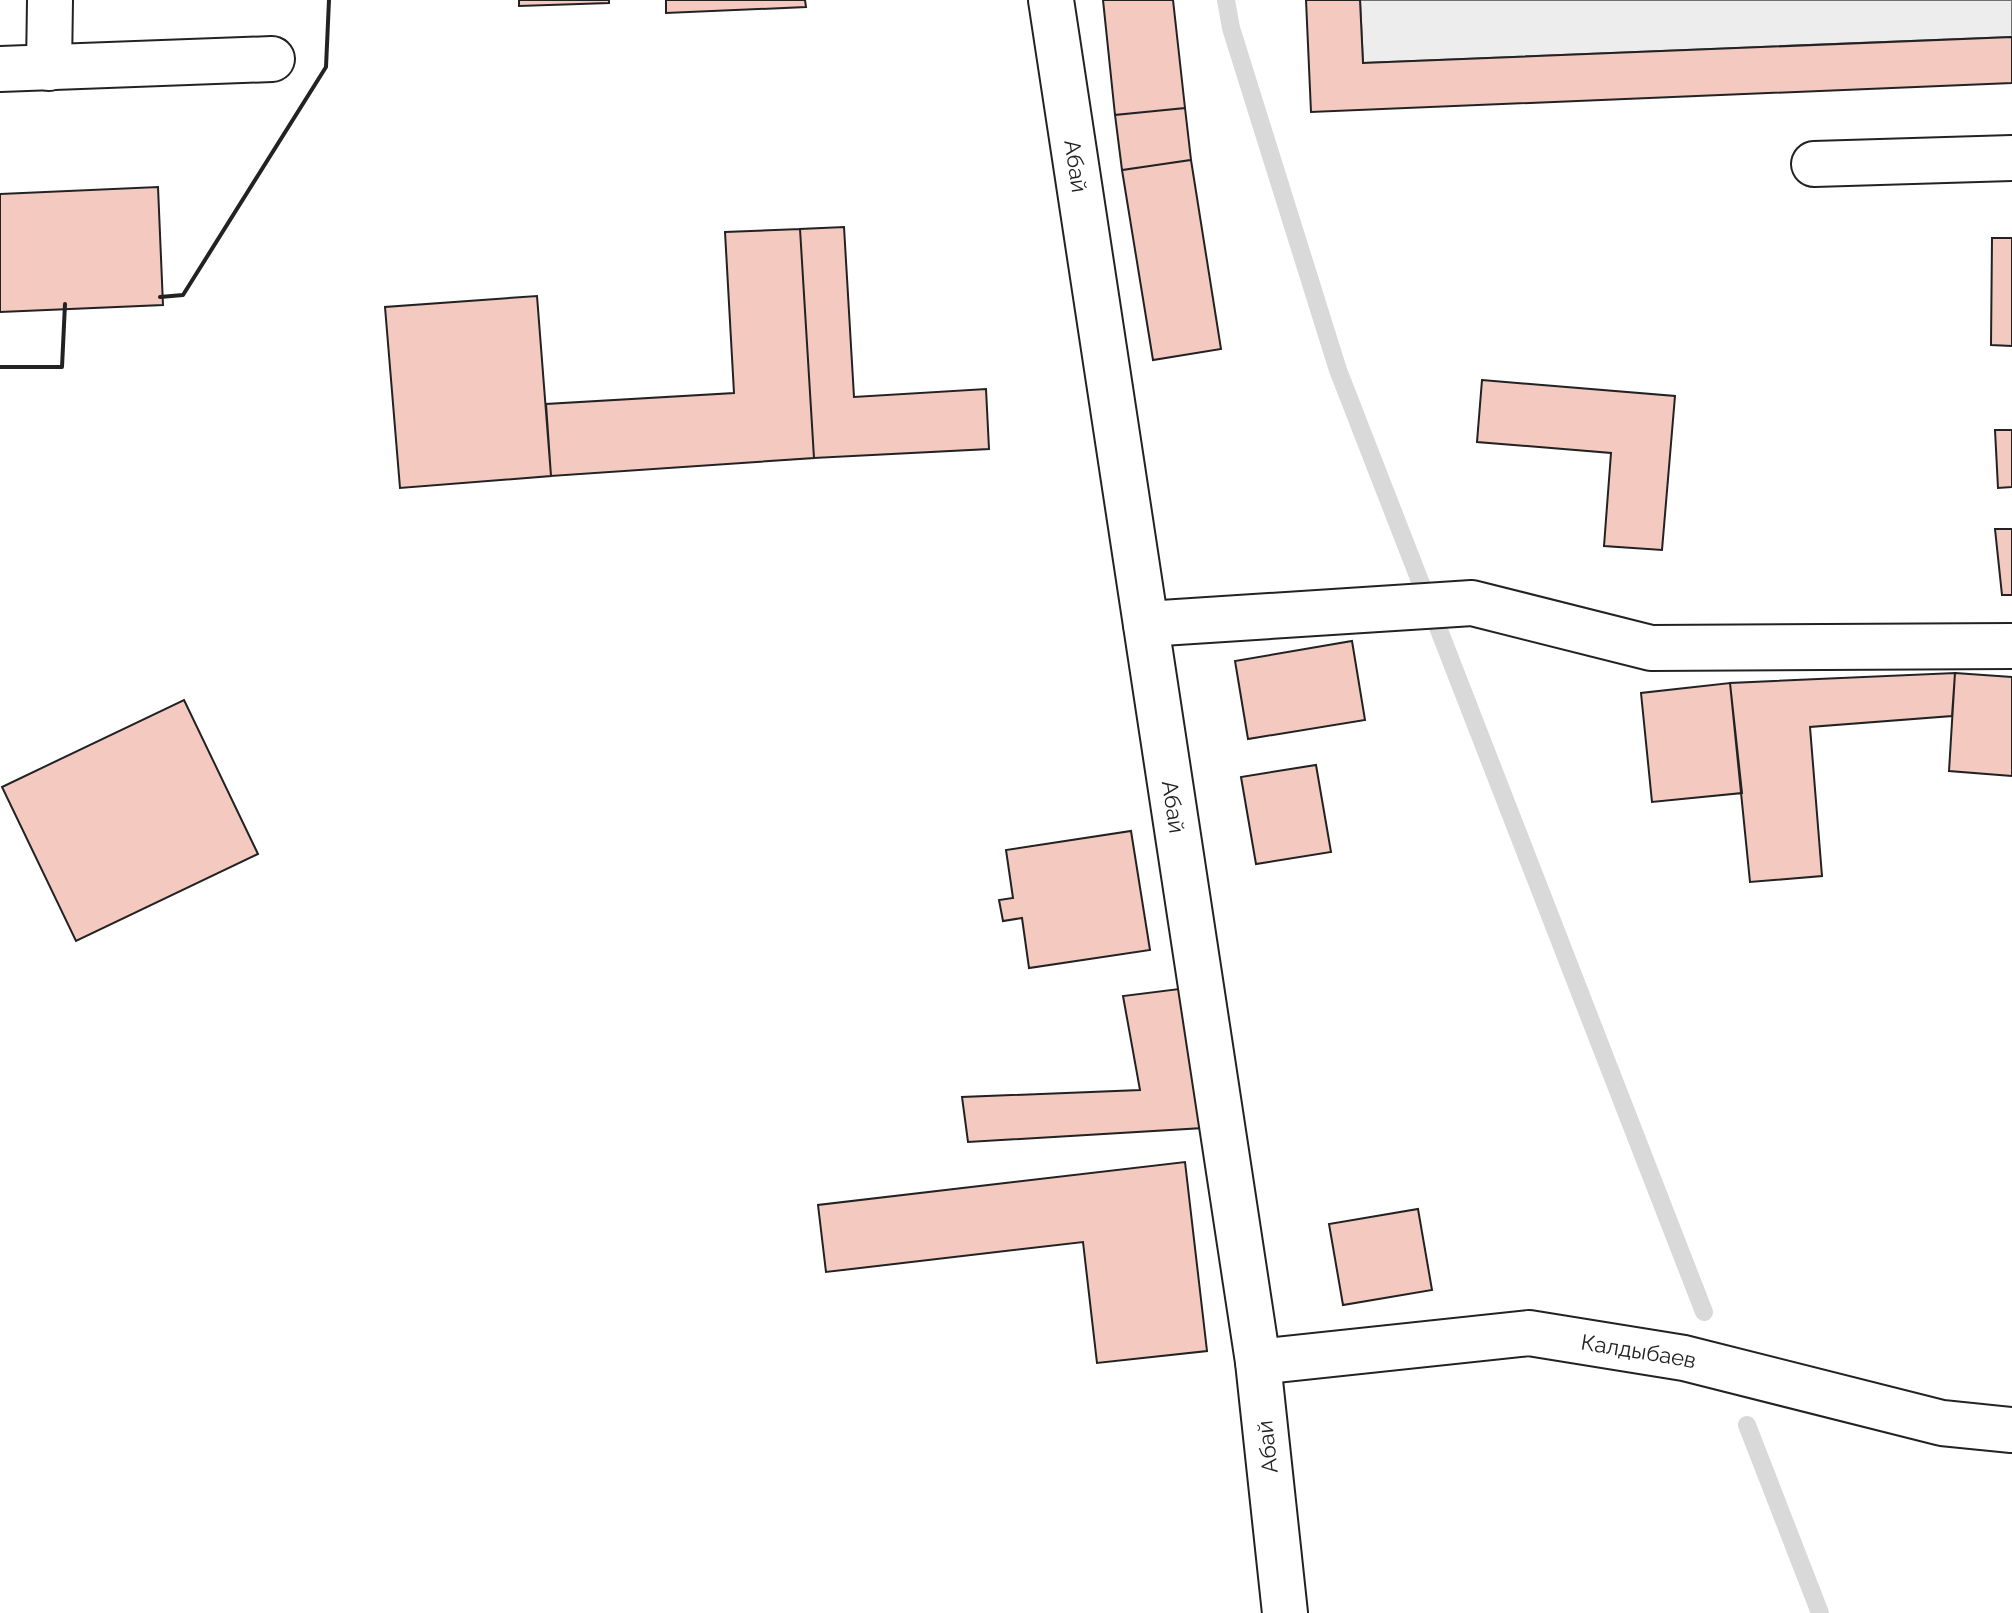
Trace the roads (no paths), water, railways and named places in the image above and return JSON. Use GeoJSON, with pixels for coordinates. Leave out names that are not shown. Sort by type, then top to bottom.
{"type":"FeatureCollection","features":[{"type":"Feature","properties":{"kind":"street"},"geometry":{"type":"LineString","coordinates":[[49,68],[50,0]]}},
{"type":"Feature","properties":{"kind":"street","name":"Абай"},"geometry":{"type":"LineString","coordinates":[[1051,0],[1258,1362],[1285,1613]]}},
{"type":"Feature","properties":{"kind":"street"},"geometry":{"type":"LineString","coordinates":[[0,69],[272,59]]}},
{"type":"Feature","properties":{"kind":"street"},"geometry":{"type":"LineString","coordinates":[[1814,164],[2012,158]]}},
{"type":"Feature","properties":{"kind":"street"},"geometry":{"type":"LineString","coordinates":[[1146,624],[1472,603],[1651,648],[2012,646]]}},
{"type":"Feature","properties":{"kind":"street","name":"Калдыбаев"},"geometry":{"type":"LineString","coordinates":[[1258,1362],[1529,1333],[1684,1358],[1942,1423],[2012,1430]]}},
{"type":"Feature","properties":{"kind":"waterway"},"geometry":{"type":"LineString","coordinates":[[1226,0],[1231,28],[1338,370],[1704,1312]]}},
{"type":"Feature","properties":{"kind":"waterway"},"geometry":{"type":"LineString","coordinates":[[1747,1425],[1820,1613]]}}]}
